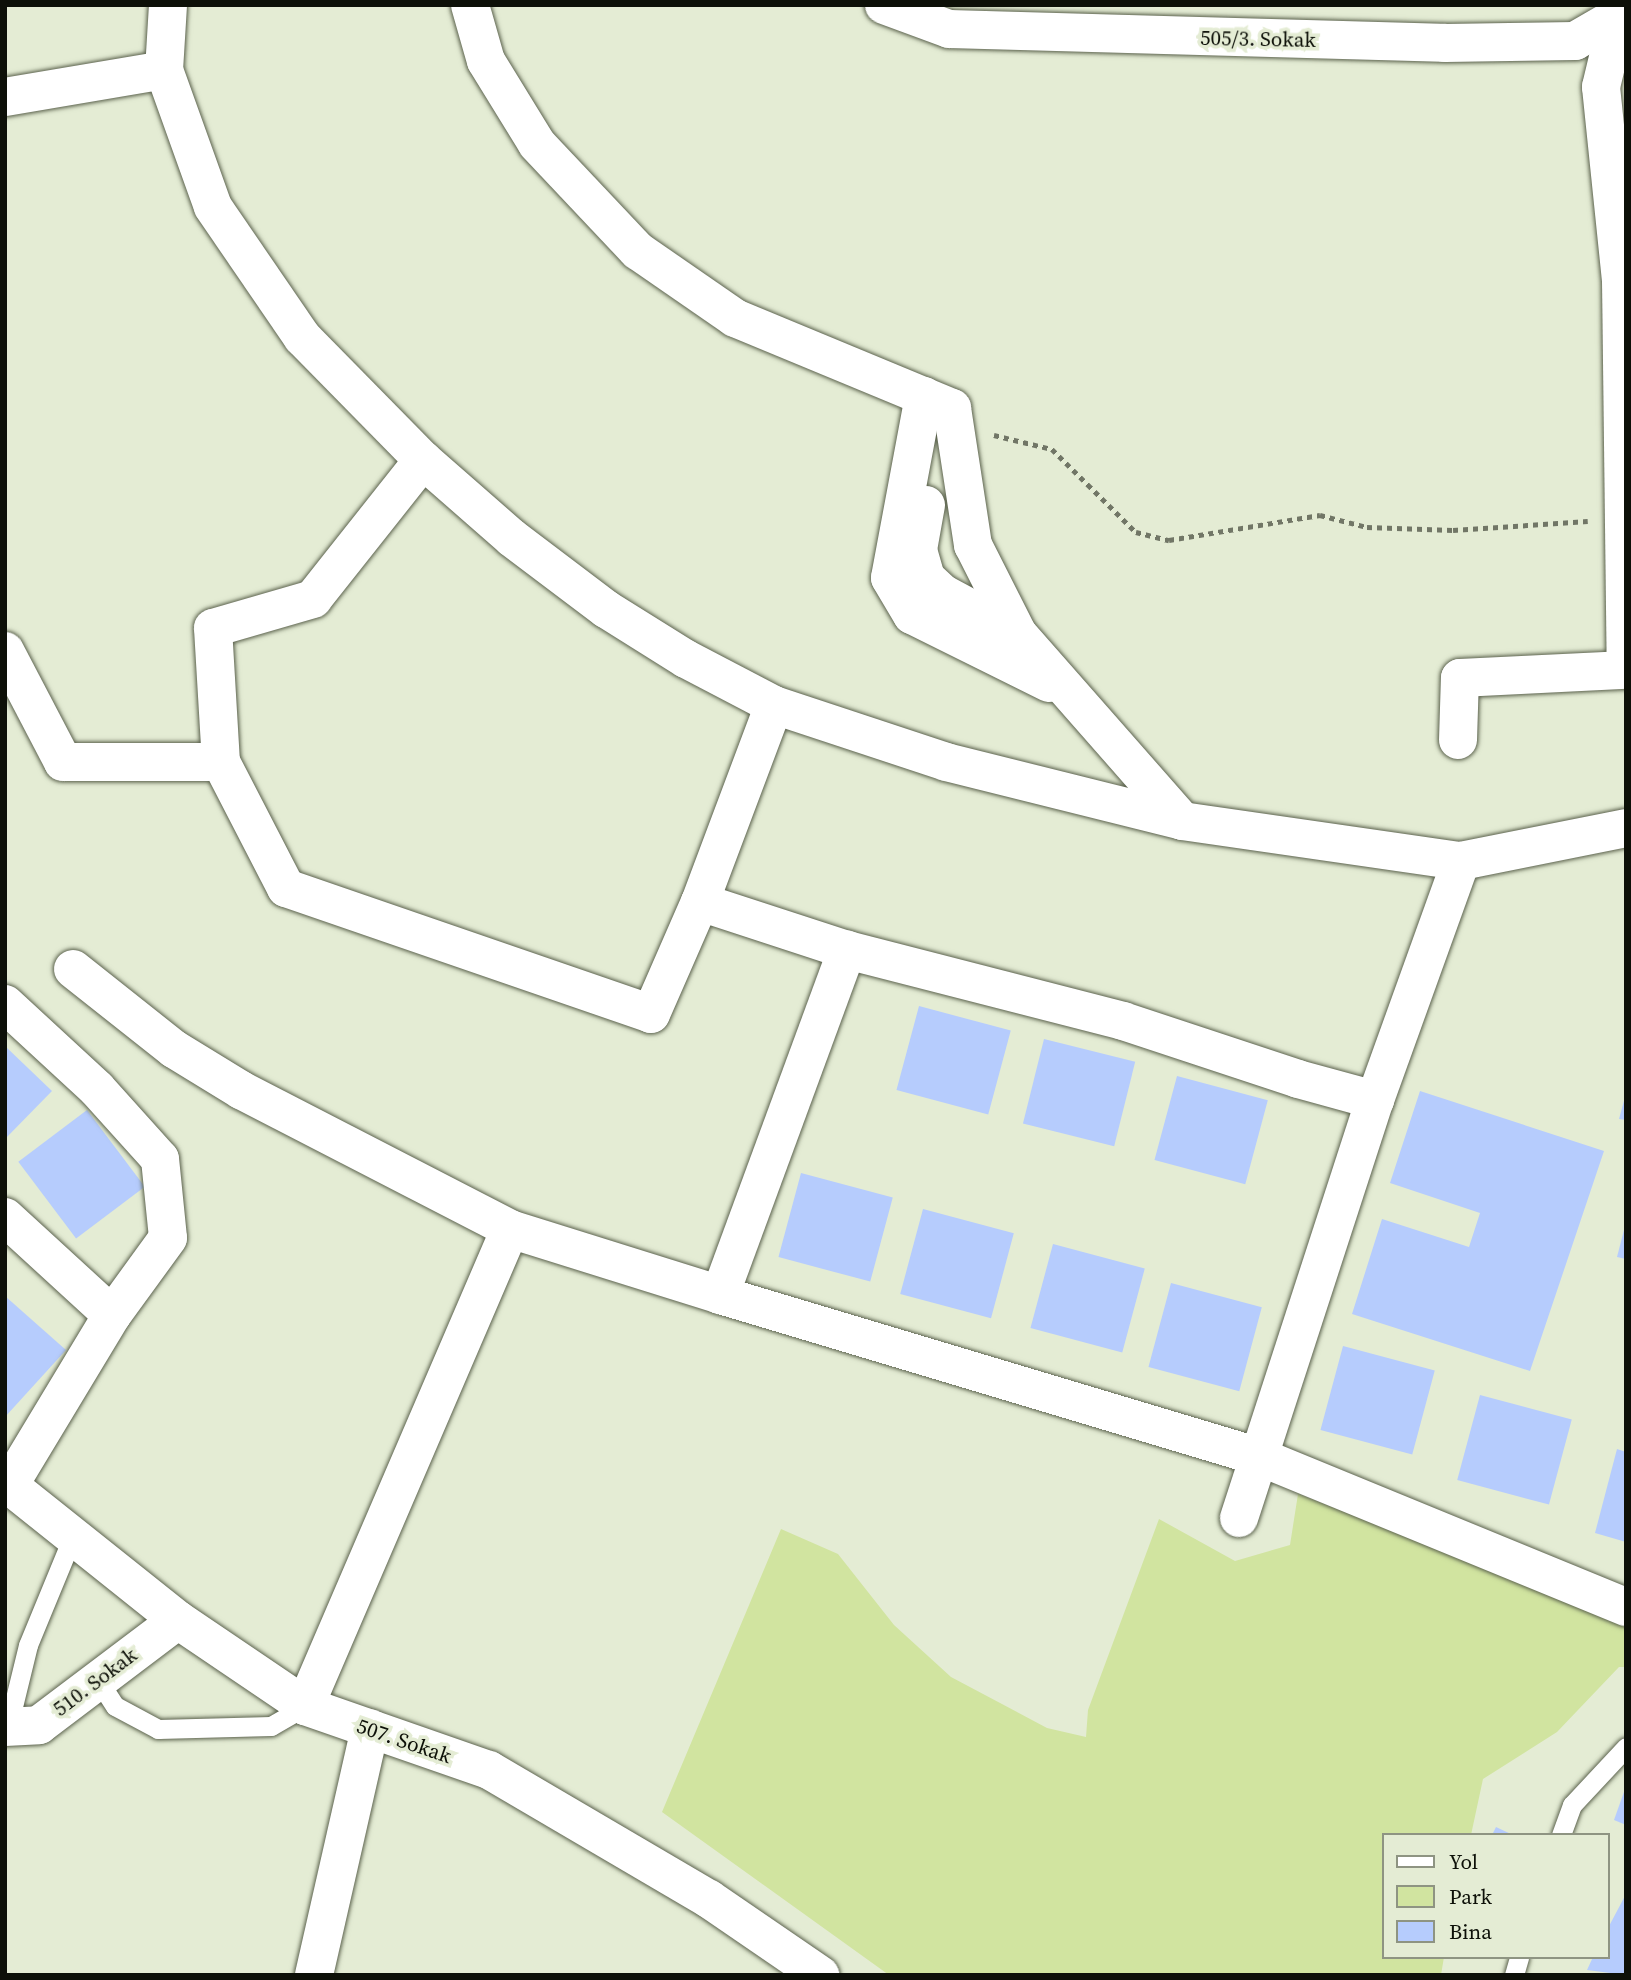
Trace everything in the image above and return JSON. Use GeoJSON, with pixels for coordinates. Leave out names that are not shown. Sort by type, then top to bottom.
{"type":"FeatureCollection","features":[{"type":"Feature","properties":{"kind":"street"},"geometry":{"type":"LineString","coordinates":[[169,5],[164,70],[213,207],[302,337],[423,460],[512,538],[606,609],[686,659],[774,705],[946,762],[1182,821],[1461,861],[1626,828]]}},
{"type":"Feature","properties":{"kind":"street"},"geometry":{"type":"LineString","coordinates":[[470,5],[486,61],[537,144],[638,251],[735,318],[940,403]]}},
{"type":"Feature","properties":{"kind":"street","name":"505/3. Sokak"},"geometry":{"type":"LineString","coordinates":[[884,5],[949,29],[1445,44],[1575,41],[1620,11]]}},
{"type":"Feature","properties":{"kind":"street"},"geometry":{"type":"LineString","coordinates":[[1620,11],[1601,87],[1621,280],[1626,663]]}},
{"type":"Feature","properties":{"kind":"street"},"geometry":{"type":"LineString","coordinates":[[5,97],[164,70]]}},
{"type":"Feature","properties":{"kind":"street"},"geometry":{"type":"LineString","coordinates":[[940,403],[973,545],[1018,634],[1182,821]]}},
{"type":"Feature","properties":{"kind":"street"},"geometry":{"type":"LineString","coordinates":[[940,403],[918,550],[926,578],[942,593],[1018,634]]}},
{"type":"Feature","properties":{"kind":"street"},"geometry":{"type":"LineString","coordinates":[[940,403],[893,553],[890,578],[900,600],[912,615],[1072,696]]}},
{"type":"Feature","properties":{"kind":"street"},"geometry":{"type":"LineString","coordinates":[[423,460],[313,599],[213,628],[221,762],[286,888],[651,1014],[700,902],[774,705]]}},
{"type":"Feature","properties":{"kind":"street"},"geometry":{"type":"LineString","coordinates":[[5,651],[63,762],[221,762]]}},
{"type":"Feature","properties":{"kind":"street"},"geometry":{"type":"LineString","coordinates":[[1458,740],[1461,678],[1626,670]]}},
{"type":"Feature","properties":{"kind":"street"},"geometry":{"type":"LineString","coordinates":[[1239,1518],[1375,1100],[1461,861]]}},
{"type":"Feature","properties":{"kind":"street"},"geometry":{"type":"LineString","coordinates":[[700,902],[847,950],[1123,1021],[1298,1079],[1375,1100]]}},
{"type":"Feature","properties":{"kind":"street"},"geometry":{"type":"LineString","coordinates":[[720,1295],[847,950]]}},
{"type":"Feature","properties":{"kind":"street"},"geometry":{"type":"LineString","coordinates":[[73,969],[174,1049],[241,1090],[510,1229],[1260,1457],[1626,1607]]}},
{"type":"Feature","properties":{"kind":"street"},"geometry":{"type":"LineString","coordinates":[[5,1004],[97,1089],[160,1159],[168,1238],[112,1315],[7,1484]]}},
{"type":"Feature","properties":{"kind":"street"},"geometry":{"type":"LineString","coordinates":[[5,1217],[112,1315]]}},
{"type":"Feature","properties":{"kind":"street"},"geometry":{"type":"LineString","coordinates":[[304,1706],[510,1229]]}},
{"type":"Feature","properties":{"kind":"street","name":"507. Sokak"},"geometry":{"type":"LineString","coordinates":[[7,1484],[178,1620],[304,1706],[489,1770],[709,1899],[820,1975]]}},
{"type":"Feature","properties":{"kind":"street","name":"510. Sokak"},"geometry":{"type":"LineString","coordinates":[[14,1730],[98,1680],[178,1620]]}},
{"type":"Feature","properties":{"kind":"street"},"geometry":{"type":"LineString","coordinates":[[314,1975],[370,1728]]}},
{"type":"Feature","properties":{"kind":"lane"},"geometry":{"type":"LineString","coordinates":[[14,1730],[27,1645],[73,1536]]}},
{"type":"Feature","properties":{"kind":"lane"},"geometry":{"type":"LineString","coordinates":[[98,1680],[128,1716],[166,1730],[271,1726],[304,1706]]}},
{"type":"Feature","properties":{"kind":"lane"},"geometry":{"type":"LineString","coordinates":[[1562,1833],[1572,1805],[1626,1747]]}},
{"type":"Feature","properties":{"kind":"path"},"geometry":{"type":"LineString","coordinates":[[940,403],[1002,440],[1052,449],[1097,489],[1136,532],[1169,540],[1320,515],[1367,527],[1453,530],[1624,518]]}},
{"type":"Feature","properties":{"kind":"green space"},"geometry":{"type":"Polygon","coordinates":[[[1298,1494],[1626,1620],[1626,1667],[1619,1667],[1557,1732],[1483,1779],[1471,1833],[1382,1833],[1382,1959],[1444,1959],[1441,1975],[889,1975],[662,1812],[781,1529],[838,1554],[894,1625],[951,1677],[1047,1728],[1086,1737],[1088,1710],[1159,1519],[1235,1561],[1290,1545],[1298,1494]]]}},
{"type":"Feature","properties":{"kind":"building"},"geometry":{"type":"Polygon","coordinates":[[[919,1006],[1011,1031],[988,1115],[896,1090],[919,1006]]]}},
{"type":"Feature","properties":{"kind":"building"},"geometry":{"type":"Polygon","coordinates":[[[1044,1039],[1135,1062],[1114,1146],[1023,1123],[1044,1039]]]}},
{"type":"Feature","properties":{"kind":"building"},"geometry":{"type":"Polygon","coordinates":[[[5,1046],[52,1091],[5,1139],[5,1046]]]}},
{"type":"Feature","properties":{"kind":"building"},"geometry":{"type":"Polygon","coordinates":[[[1177,1076],[1268,1100],[1245,1184],[1154,1160],[1177,1076]]]}},
{"type":"Feature","properties":{"kind":"building"},"geometry":{"type":"Polygon","coordinates":[[[1420,1091],[1604,1151],[1530,1371],[1352,1314],[1382,1219],[1469,1247],[1480,1213],[1390,1183],[1420,1091]]]}},
{"type":"Feature","properties":{"kind":"building"},"geometry":{"type":"Polygon","coordinates":[[[1626,1097],[1626,1120],[1619,1119],[1626,1097]]]}},
{"type":"Feature","properties":{"kind":"building"},"geometry":{"type":"Polygon","coordinates":[[[87,1110],[145,1187],[76,1238],[18,1162],[87,1110]]]}},
{"type":"Feature","properties":{"kind":"building"},"geometry":{"type":"Polygon","coordinates":[[[801,1173],[893,1198],[870,1282],[778,1257],[801,1173]]]}},
{"type":"Feature","properties":{"kind":"building"},"geometry":{"type":"Polygon","coordinates":[[[923,1209],[1014,1233],[991,1318],[900,1294],[923,1209]]]}},
{"type":"Feature","properties":{"kind":"building"},"geometry":{"type":"Polygon","coordinates":[[[1626,1226],[1626,1259],[1617,1257],[1626,1226]]]}},
{"type":"Feature","properties":{"kind":"building"},"geometry":{"type":"Polygon","coordinates":[[[1053,1244],[1145,1269],[1122,1353],[1030,1328],[1053,1244]]]}},
{"type":"Feature","properties":{"kind":"building"},"geometry":{"type":"Polygon","coordinates":[[[1171,1283],[1262,1307],[1239,1391],[1148,1367],[1171,1283]]]}},
{"type":"Feature","properties":{"kind":"building"},"geometry":{"type":"Polygon","coordinates":[[[5,1296],[66,1350],[5,1417],[5,1296]]]}},
{"type":"Feature","properties":{"kind":"building"},"geometry":{"type":"Polygon","coordinates":[[[1343,1346],[1435,1371],[1412,1455],[1320,1430],[1343,1346]]]}},
{"type":"Feature","properties":{"kind":"building"},"geometry":{"type":"Polygon","coordinates":[[[1480,1395],[1572,1420],[1549,1505],[1457,1480],[1480,1395]]]}},
{"type":"Feature","properties":{"kind":"building"},"geometry":{"type":"Polygon","coordinates":[[[1617,1449],[1626,1452],[1626,1542],[1595,1533],[1617,1449]]]}},
{"type":"Feature","properties":{"kind":"building"},"geometry":{"type":"Polygon","coordinates":[[[1626,1789],[1626,1825],[1614,1820],[1626,1789]]]}},
{"type":"Feature","properties":{"kind":"building"},"geometry":{"type":"Polygon","coordinates":[[[1496,1827],[1509,1833],[1493,1833],[1496,1827]]]}},
{"type":"Feature","properties":{"kind":"building"},"geometry":{"type":"Polygon","coordinates":[[[1626,1894],[1626,1975],[1587,1970],[1592,1959],[1610,1959],[1610,1924],[1626,1894]]]}}]}
